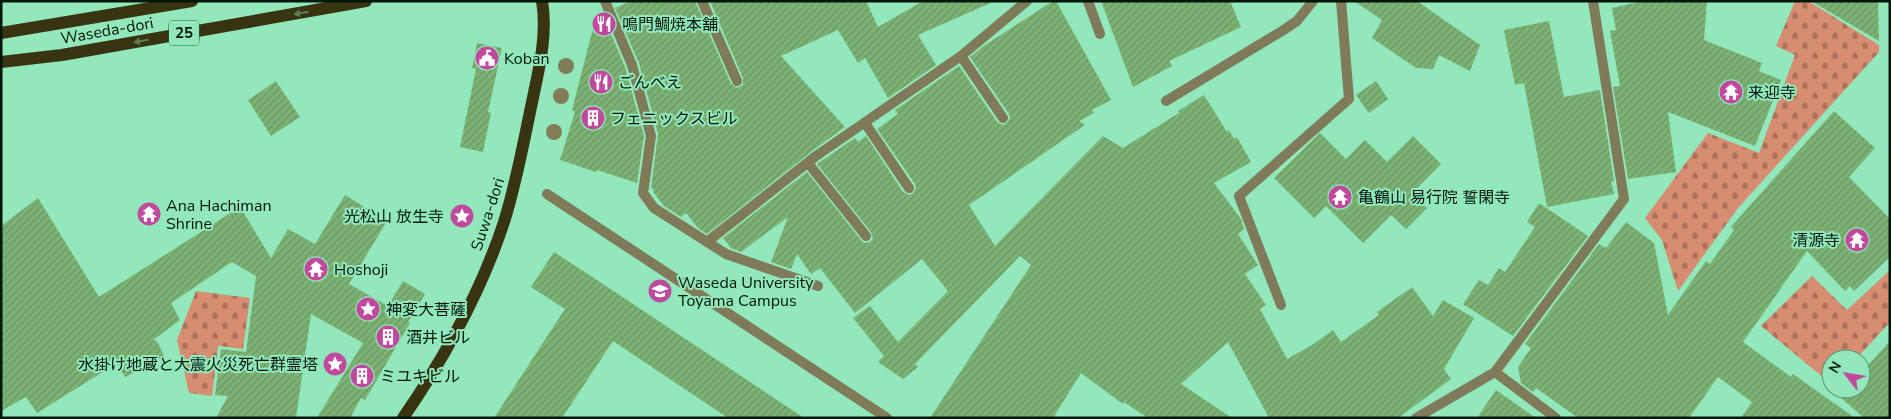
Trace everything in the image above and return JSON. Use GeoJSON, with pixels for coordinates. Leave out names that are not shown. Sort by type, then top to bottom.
{"type":"FeatureCollection","features":[{"type":"Feature","properties":{"kind":"main road","name":"Waseda-dori"},"geometry":{"type":"LineString","coordinates":[[1,33],[192,1]]}},
{"type":"Feature","properties":{"kind":"main road","name":"Waseda-dori"},"geometry":{"type":"LineString","coordinates":[[1,62],[62,55],[366,1]]}},
{"type":"Feature","properties":{"kind":"main road","name":"Suwa-dori"},"geometry":{"type":"LineString","coordinates":[[403,418],[454,336],[483,279],[504,222],[517,178],[538,75],[544,26],[542,1]]}},
{"type":"Feature","properties":{"kind":"street"},"geometry":{"type":"LineString","coordinates":[[605,1],[632,65],[651,136],[643,193],[654,208],[726,254],[818,286]]}},
{"type":"Feature","properties":{"kind":"street"},"geometry":{"type":"LineString","coordinates":[[702,1],[737,81]]}},
{"type":"Feature","properties":{"kind":"street"},"geometry":{"type":"LineString","coordinates":[[707,242],[808,163],[961,56],[1028,1]]}},
{"type":"Feature","properties":{"kind":"street"},"geometry":{"type":"LineString","coordinates":[[1088,1],[1100,34]]}},
{"type":"Feature","properties":{"kind":"street"},"geometry":{"type":"LineString","coordinates":[[1166,100],[1297,21],[1313,1]]}},
{"type":"Feature","properties":{"kind":"street"},"geometry":{"type":"LineString","coordinates":[[1281,304],[1239,196],[1349,99],[1341,1]]}},
{"type":"Feature","properties":{"kind":"street"},"geometry":{"type":"LineString","coordinates":[[1416,418],[1495,372],[1624,199],[1593,1]]}},
{"type":"Feature","properties":{"kind":"street"},"geometry":{"type":"LineString","coordinates":[[961,56],[1003,118]]}},
{"type":"Feature","properties":{"kind":"street"},"geometry":{"type":"LineString","coordinates":[[865,123],[909,188]]}},
{"type":"Feature","properties":{"kind":"street"},"geometry":{"type":"LineString","coordinates":[[808,163],[866,236]]}},
{"type":"Feature","properties":{"kind":"street"},"geometry":{"type":"LineString","coordinates":[[547,194],[887,418]]}},
{"type":"Feature","properties":{"kind":"street"},"geometry":{"type":"LineString","coordinates":[[1495,372],[1556,418]]}},
{"type":"Feature","properties":{"kind":"green space"},"geometry":{"type":"Polygon","coordinates":[[[1795,1],[1808,1],[1879,45],[1879,52],[1738,208],[1678,291],[1662,240],[1645,218],[1708,133],[1759,153],[1795,55],[1776,46],[1795,1]]]}},
{"type":"Feature","properties":{"kind":"green space"},"geometry":{"type":"Polygon","coordinates":[[[1890,270],[1890,322],[1865,349],[1821,349],[1821,376],[1761,326],[1812,276],[1847,310],[1890,270]]]}},
{"type":"Feature","properties":{"kind":"green space"},"geometry":{"type":"Polygon","coordinates":[[[196,291],[250,298],[243,349],[218,346],[212,396],[189,393],[177,340],[196,291]]]}},
{"type":"Feature","properties":{"kind":"building"},"geometry":{"type":"Polygon","coordinates":[[[631,1],[695,1],[731,84],[737,88],[743,85],[743,78],[710,1],[866,1],[878,27],[923,1],[995,1],[918,35],[936,65],[888,98],[865,58],[858,63],[838,30],[781,56],[845,127],[707,234],[698,228],[686,213],[681,217],[664,206],[654,193],[653,188],[651,188],[658,134],[639,63],[615,8],[631,1]]]}},
{"type":"Feature","properties":{"kind":"building"},"geometry":{"type":"Polygon","coordinates":[[[1053,1],[1056,1],[1111,100],[1092,110],[1094,113],[1079,121],[1085,125],[969,205],[995,246],[1103,136],[1123,148],[1204,95],[1227,132],[1229,130],[1234,139],[1237,137],[1251,162],[1214,183],[1241,219],[1244,229],[1238,234],[1258,265],[1245,274],[1266,305],[1260,309],[1287,359],[1333,330],[1341,342],[1379,315],[1377,312],[1412,287],[1433,316],[1443,300],[1474,318],[1444,369],[1451,379],[1398,418],[1269,418],[1228,342],[1181,384],[1232,418],[1148,418],[1124,402],[1123,404],[1081,373],[1053,418],[930,418],[1031,265],[1020,256],[915,364],[918,367],[903,379],[878,362],[884,356],[853,318],[870,306],[898,342],[948,291],[922,259],[855,313],[820,268],[811,274],[797,254],[791,269],[771,262],[788,217],[741,252],[731,248],[723,238],[807,172],[861,240],[864,243],[870,242],[873,238],[871,232],[817,164],[855,138],[858,142],[866,136],[903,192],[909,195],[913,193],[916,188],[915,184],[877,129],[898,114],[895,110],[959,66],[997,122],[1003,125],[1007,123],[1010,118],[1009,114],[970,57],[985,45],[1053,1]]]}},
{"type":"Feature","properties":{"kind":"building"},"geometry":{"type":"Polygon","coordinates":[[[1101,1],[1230,1],[1241,27],[1169,61],[1172,66],[1133,87],[1101,1]]]}},
{"type":"Feature","properties":{"kind":"building"},"geometry":{"type":"Polygon","coordinates":[[[1354,1],[1417,1],[1480,45],[1470,71],[1439,55],[1433,69],[1416,68],[1372,38],[1382,20],[1354,1]]]}},
{"type":"Feature","properties":{"kind":"building"},"geometry":{"type":"Polygon","coordinates":[[[1643,1],[1707,1],[1704,40],[1762,63],[1759,71],[1781,80],[1755,146],[1668,112],[1676,172],[1628,179],[1613,87],[1620,86],[1610,31],[1616,30],[1612,8],[1643,1]]]}},
{"type":"Feature","properties":{"kind":"building"},"geometry":{"type":"Polygon","coordinates":[[[1811,1],[1878,1],[1879,41],[1811,1]]]}},
{"type":"Feature","properties":{"kind":"building"},"geometry":{"type":"Polygon","coordinates":[[[604,17],[625,67],[644,136],[637,183],[560,160],[575,112],[572,110],[592,32],[604,17]]]}},
{"type":"Feature","properties":{"kind":"building"},"geometry":{"type":"Polygon","coordinates":[[[1549,21],[1564,97],[1600,90],[1614,181],[1611,181],[1614,194],[1547,207],[1524,83],[1515,85],[1504,30],[1549,21]]]}},
{"type":"Feature","properties":{"kind":"building"},"geometry":{"type":"Polygon","coordinates":[[[477,43],[502,48],[488,112],[491,113],[483,152],[460,147],[476,69],[472,68],[477,43]]]}},
{"type":"Feature","properties":{"kind":"building"},"geometry":{"type":"Polygon","coordinates":[[[276,81],[300,117],[271,136],[248,100],[276,81]]]}},
{"type":"Feature","properties":{"kind":"building"},"geometry":{"type":"Polygon","coordinates":[[[1376,81],[1388,99],[1369,113],[1356,95],[1376,81]]]}},
{"type":"Feature","properties":{"kind":"building"},"geometry":{"type":"Polygon","coordinates":[[[1834,111],[1875,148],[1849,177],[1890,219],[1890,257],[1854,291],[1850,286],[1845,291],[1807,251],[1743,342],[1791,377],[1793,374],[1821,394],[1821,399],[1828,399],[1855,418],[1741,418],[1752,402],[1718,377],[1689,418],[1578,418],[1536,388],[1533,392],[1521,383],[1518,367],[1531,348],[1525,344],[1599,244],[1606,248],[1626,222],[1654,243],[1668,315],[1706,261],[1710,264],[1734,230],[1731,227],[1834,111]]]}},
{"type":"Feature","properties":{"kind":"building"},"geometry":{"type":"Polygon","coordinates":[[[1320,133],[1346,159],[1365,140],[1387,162],[1413,136],[1441,164],[1412,193],[1427,208],[1406,229],[1391,215],[1363,243],[1326,206],[1314,218],[1274,178],[1320,133]]]}},
{"type":"Feature","properties":{"kind":"building"},"geometry":{"type":"Polygon","coordinates":[[[345,195],[387,221],[349,284],[388,306],[403,281],[425,294],[365,400],[361,398],[350,418],[317,418],[363,343],[311,314],[296,418],[216,418],[228,396],[215,395],[221,349],[246,352],[256,276],[232,262],[171,303],[180,320],[153,340],[157,341],[164,356],[125,377],[117,363],[37,413],[26,397],[1,411],[1,226],[38,198],[99,297],[240,207],[271,258],[288,229],[315,244],[345,195]]]}},
{"type":"Feature","properties":{"kind":"building"},"geometry":{"type":"Polygon","coordinates":[[[1539,203],[1588,236],[1513,336],[1463,304],[1479,280],[1488,285],[1499,268],[1505,272],[1535,227],[1527,222],[1539,203]]]}},
{"type":"Feature","properties":{"kind":"building"},"geometry":{"type":"Polygon","coordinates":[[[554,252],[804,418],[728,418],[613,341],[562,418],[494,418],[565,309],[531,287],[554,252]]]}},
{"type":"Feature","properties":{"kind":"building"},"geometry":{"type":"Polygon","coordinates":[[[1890,341],[1890,418],[1864,418],[1842,399],[1871,399],[1871,362],[1890,341]]]}},
{"type":"Feature","properties":{"kind":"building"},"geometry":{"type":"Polygon","coordinates":[[[1496,390],[1536,418],[1477,418],[1496,390]]]}},
{"type":"Feature","properties":{"kind":"place","name":"鳴門鯛焼本舗"},"geometry":{"type":"Point","coordinates":[604,24]}},
{"type":"Feature","properties":{"kind":"place","name":"Koban"},"geometry":{"type":"Point","coordinates":[487,58]}},
{"type":"Feature","properties":{"kind":"place","name":"ごんべえ"},"geometry":{"type":"Point","coordinates":[601,82]}},
{"type":"Feature","properties":{"kind":"place","name":"来迎寺"},"geometry":{"type":"Point","coordinates":[1731,92]}},
{"type":"Feature","properties":{"kind":"place","name":"フェニックスビル"},"geometry":{"type":"Point","coordinates":[593,118]}},
{"type":"Feature","properties":{"kind":"place","name":"亀鶴山 易行院 誓閑寺"},"geometry":{"type":"Point","coordinates":[1340,197]}},
{"type":"Feature","properties":{"kind":"place","name":"Ana Hachiman Shrine"},"geometry":{"type":"Point","coordinates":[149,214]}},
{"type":"Feature","properties":{"kind":"place","name":"光松山 放生寺"},"geometry":{"type":"Point","coordinates":[462,216]}},
{"type":"Feature","properties":{"kind":"place","name":"清源寺"},"geometry":{"type":"Point","coordinates":[1857,240]}},
{"type":"Feature","properties":{"kind":"place","name":"Hoshoji"},"geometry":{"type":"Point","coordinates":[316,269]}},
{"type":"Feature","properties":{"kind":"place","name":"Waseda University Toyama Campus"},"geometry":{"type":"Point","coordinates":[660,291]}},
{"type":"Feature","properties":{"kind":"place","name":"神変大菩薩"},"geometry":{"type":"Point","coordinates":[368,309]}},
{"type":"Feature","properties":{"kind":"place","name":"酒井ビル"},"geometry":{"type":"Point","coordinates":[388,337]}},
{"type":"Feature","properties":{"kind":"place","name":"水掛け地蔵と大震火災死亡群霊塔"},"geometry":{"type":"Point","coordinates":[335,364]}},
{"type":"Feature","properties":{"kind":"place","name":"ミユキビル"},"geometry":{"type":"Point","coordinates":[362,376]}}]}
